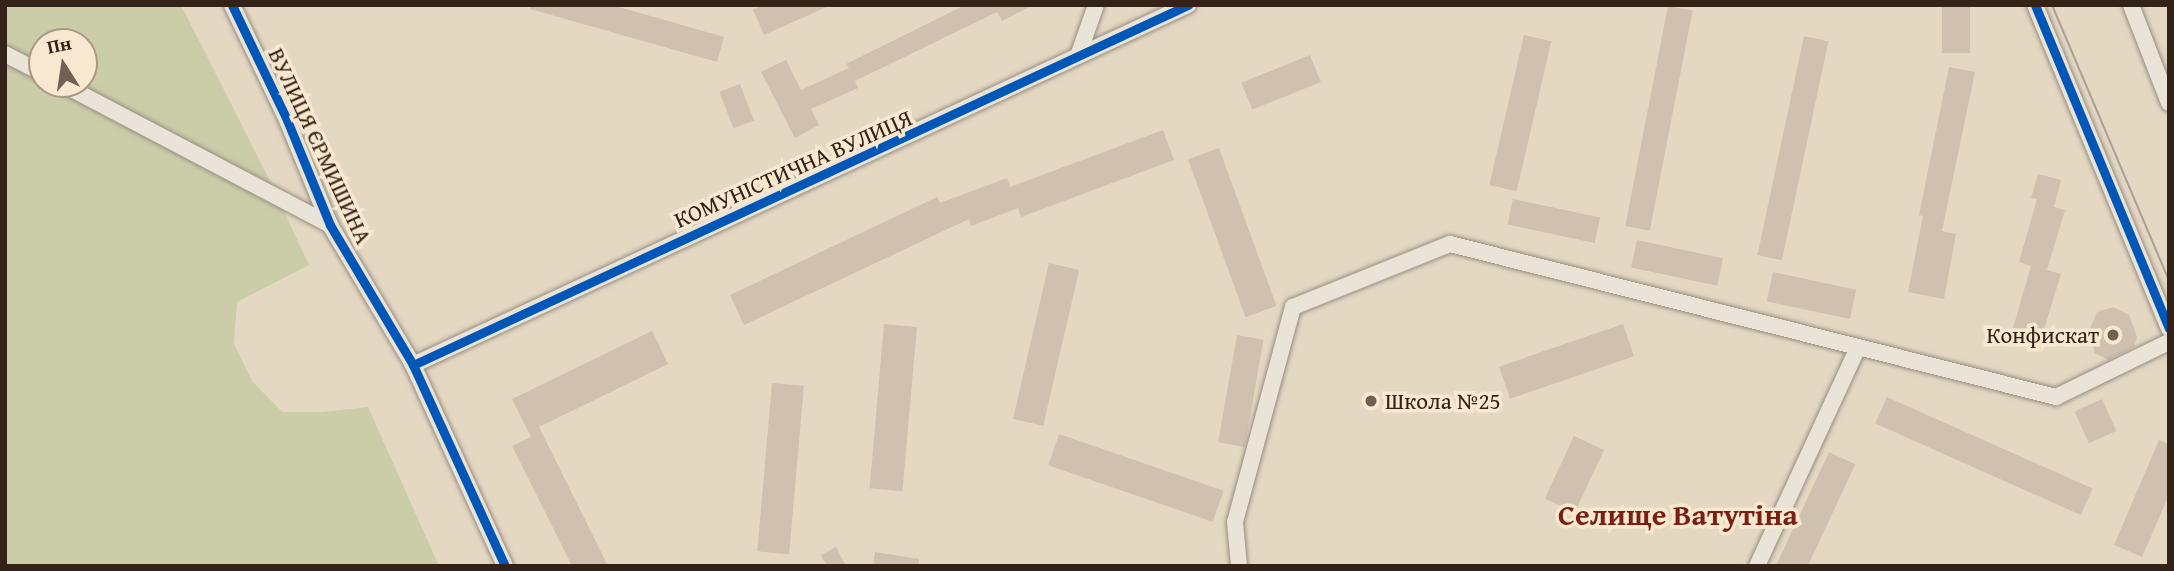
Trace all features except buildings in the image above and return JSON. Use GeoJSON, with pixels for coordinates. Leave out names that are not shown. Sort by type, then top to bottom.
{"type":"FeatureCollection","features":[{"type":"Feature","properties":{"kind":"street","name":"ВУЛИЦЯ ЄРМИШИНА"},"geometry":{"type":"LineString","coordinates":[[232,5],[287,120],[330,225],[413,365],[505,566]]}},
{"type":"Feature","properties":{"kind":"street"},"geometry":{"type":"LineString","coordinates":[[1078,56],[1096,5]]}},
{"type":"Feature","properties":{"kind":"street","name":"КОМУНІСТИЧНА ВУЛИЦЯ"},"geometry":{"type":"LineString","coordinates":[[413,365],[922,132],[1188,5]]}},
{"type":"Feature","properties":{"kind":"street"},"geometry":{"type":"LineString","coordinates":[[2035,5],[2169,328]]}},
{"type":"Feature","properties":{"kind":"street"},"geometry":{"type":"LineString","coordinates":[[2131,5],[2169,103]]}},
{"type":"Feature","properties":{"kind":"street"},"geometry":{"type":"LineString","coordinates":[[5,54],[28,66]]}},
{"type":"Feature","properties":{"kind":"street"},"geometry":{"type":"LineString","coordinates":[[89,98],[330,225]]}},
{"type":"Feature","properties":{"kind":"street"},"geometry":{"type":"LineString","coordinates":[[1239,566],[1235,522],[1293,307],[1450,244],[2056,397],[2169,342]]}},
{"type":"Feature","properties":{"kind":"street"},"geometry":{"type":"LineString","coordinates":[[1757,566],[1858,347]]}},
{"type":"Feature","properties":{"kind":"green space"},"geometry":{"type":"Polygon","coordinates":[[[5,5],[181,5],[309,265],[237,302],[234,344],[252,381],[282,412],[323,412],[368,407],[439,566],[5,566],[5,5]]]}},
{"type":"Feature","properties":{"kind":"tram line"},"geometry":{"type":"LineString","coordinates":[[2052,5],[2169,281]]}},
{"type":"Feature","properties":{"kind":"cycle path"},"geometry":{"type":"LineString","coordinates":[[232,5],[287,120],[330,225],[413,365],[505,566]]}},
{"type":"Feature","properties":{"kind":"cycle path"},"geometry":{"type":"LineString","coordinates":[[413,365],[1188,5]]}},
{"type":"Feature","properties":{"kind":"cycle path"},"geometry":{"type":"LineString","coordinates":[[2035,5],[2169,328]]}},
{"type":"Feature","properties":{"kind":"place","name":"Конфискат"},"geometry":{"type":"Point","coordinates":[2113,335]}},
{"type":"Feature","properties":{"kind":"place","name":"Школа №25"},"geometry":{"type":"Point","coordinates":[1371,401]}},
{"type":"Feature","properties":{"kind":"district","name":"Селище Ватутіна"},"geometry":{"type":"Point","coordinates":[1678,514]}}]}
